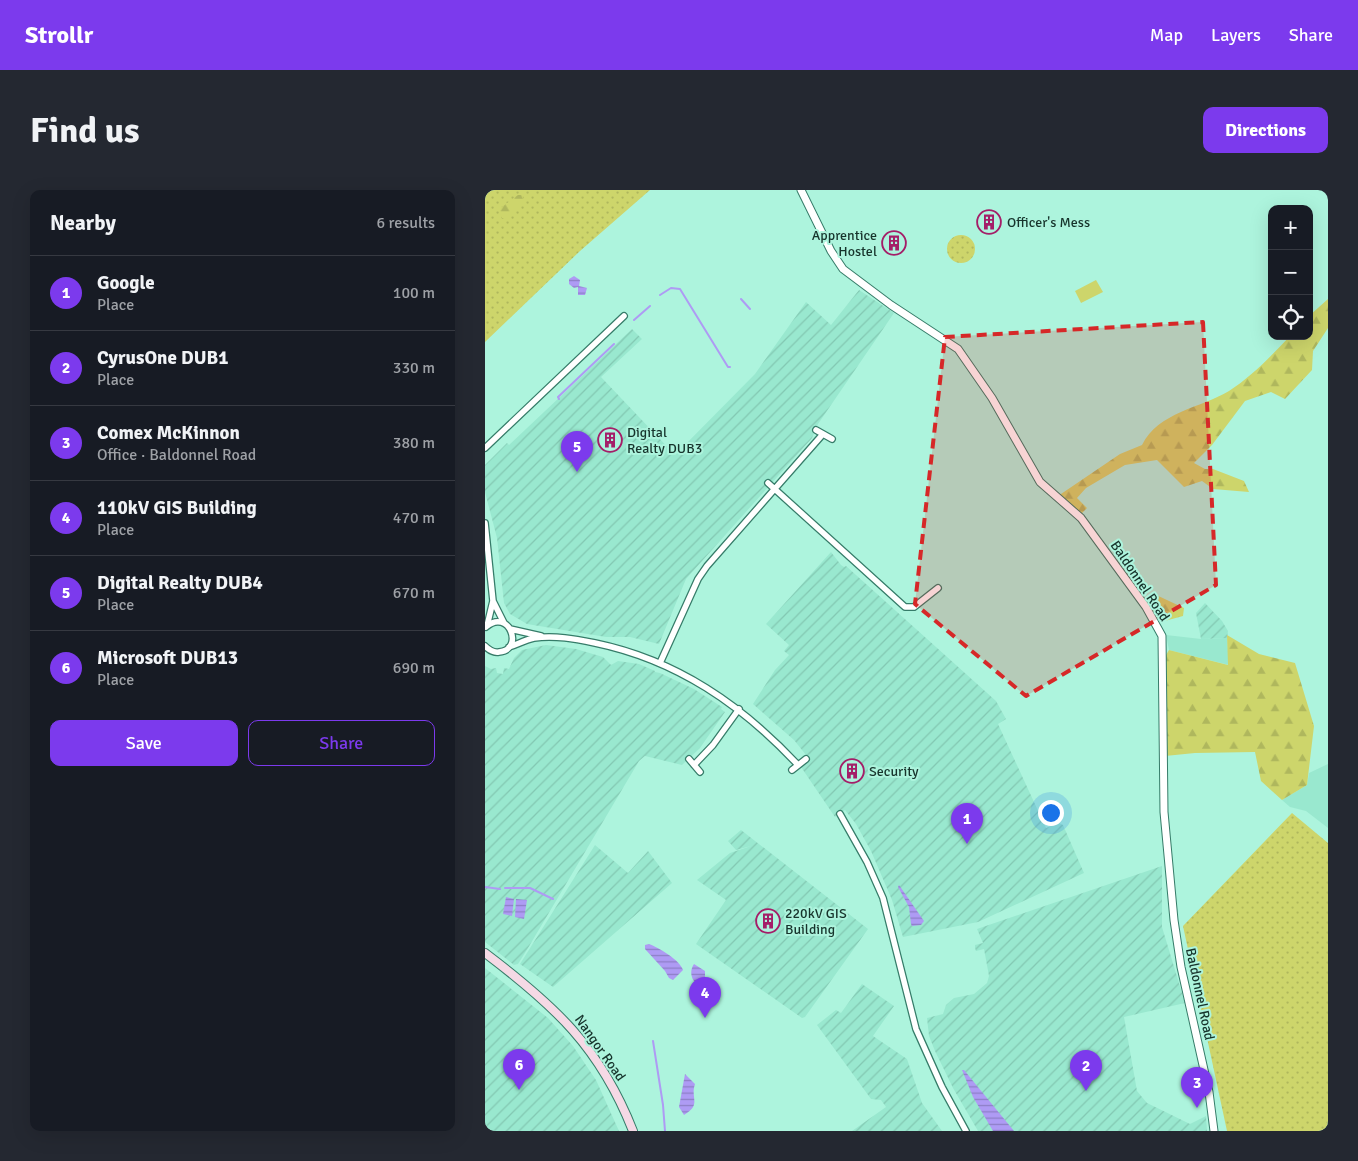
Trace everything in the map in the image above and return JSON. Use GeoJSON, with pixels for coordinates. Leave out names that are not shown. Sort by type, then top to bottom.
{"type":"FeatureCollection","features":[{"type":"Feature","properties":{"kind":"main road","name":"Nangor Road"},"geometry":{"type":"LineString","coordinates":[[485,953],[540,996],[578,1034],[615,1088],[633,1131]]}},
{"type":"Feature","properties":{"kind":"street","name":"Baldonnel Road"},"geometry":{"type":"LineString","coordinates":[[801,190],[831,251],[843,269],[891,305],[958,349],[987,390],[1041,482],[1087,526],[1146,608],[1162,636],[1164,812],[1174,920],[1181,967],[1209,1092],[1214,1131]]}},
{"type":"Feature","properties":{"kind":"street"},"geometry":{"type":"LineString","coordinates":[[485,448],[624,316]]}},
{"type":"Feature","properties":{"kind":"street"},"geometry":{"type":"LineString","coordinates":[[816,430],[832,439]]}},
{"type":"Feature","properties":{"kind":"street"},"geometry":{"type":"LineString","coordinates":[[660,663],[698,579],[721,550],[776,490],[823,434]]}},
{"type":"Feature","properties":{"kind":"street"},"geometry":{"type":"LineString","coordinates":[[768,483],[905,607],[914,607],[938,588]]}},
{"type":"Feature","properties":{"kind":"street"},"geometry":{"type":"LineString","coordinates":[[485,523],[493,601],[504,623],[510,629],[513,639],[509,647]]}},
{"type":"Feature","properties":{"kind":"street"},"geometry":{"type":"LineString","coordinates":[[486,627],[493,601]]}},
{"type":"Feature","properties":{"kind":"street"},"geometry":{"type":"LineString","coordinates":[[486,627],[494,622],[504,623]]}},
{"type":"Feature","properties":{"kind":"street"},"geometry":{"type":"LineString","coordinates":[[510,629],[545,637],[576,639],[617,648],[660,663],[687,676],[739,709],[770,735],[798,765]]}},
{"type":"Feature","properties":{"kind":"street"},"geometry":{"type":"LineString","coordinates":[[486,648],[499,652],[524,641],[545,637]]}},
{"type":"Feature","properties":{"kind":"street"},"geometry":{"type":"LineString","coordinates":[[694,765],[713,745],[739,709]]}},
{"type":"Feature","properties":{"kind":"street"},"geometry":{"type":"LineString","coordinates":[[689,759],[700,772]]}},
{"type":"Feature","properties":{"kind":"street"},"geometry":{"type":"LineString","coordinates":[[792,770],[806,759]]}},
{"type":"Feature","properties":{"kind":"street"},"geometry":{"type":"LineString","coordinates":[[839,814],[863,854],[883,898],[916,1029],[942,1087],[966,1131]]}},
{"type":"Feature","properties":{"kind":"highlighted area"},"geometry":{"type":"Polygon","coordinates":[[[1203,322],[1216,585],[1026,696],[915,604],[945,337],[1203,322]]]}},
{"type":"Feature","properties":{"kind":"shaded area"},"geometry":{"type":"Polygon","coordinates":[[[574,276],[580,280],[579,286],[587,288],[585,295],[578,295],[578,287],[574,288],[569,284],[569,279],[574,276]]]}},
{"type":"Feature","properties":{"kind":"shaded area"},"geometry":{"type":"Polygon","coordinates":[[[859,290],[894,313],[818,424],[812,438],[686,579],[659,644],[630,637],[606,637],[527,624],[510,614],[504,603],[497,538],[485,492],[485,465],[507,443],[509,445],[632,329],[642,339],[601,377],[675,455],[755,374],[806,302],[831,325],[859,290]]]}},
{"type":"Feature","properties":{"kind":"shaded area"},"geometry":{"type":"Polygon","coordinates":[[[831,552],[841,565],[846,566],[996,701],[1006,719],[998,724],[1046,828],[1059,823],[1063,825],[1084,873],[978,922],[903,937],[892,900],[871,851],[856,824],[845,810],[835,817],[801,767],[810,760],[794,740],[753,704],[775,670],[789,655],[784,651],[789,645],[766,624],[831,552]]]}},
{"type":"Feature","properties":{"kind":"shaded area"},"geometry":{"type":"Polygon","coordinates":[[[1205,603],[1222,621],[1228,631],[1227,638],[1201,639],[1196,613],[1205,603]]]}},
{"type":"Feature","properties":{"kind":"shaded area"},"geometry":{"type":"Polygon","coordinates":[[[1166,635],[1201,639],[1227,638],[1229,665],[1169,650],[1166,635]]]}},
{"type":"Feature","properties":{"kind":"shaded area"},"geometry":{"type":"Polygon","coordinates":[[[546,645],[576,649],[603,657],[611,665],[618,661],[639,664],[694,689],[722,707],[721,709],[725,712],[700,748],[682,765],[645,756],[639,761],[528,948],[518,964],[514,965],[485,942],[485,666],[491,669],[496,668],[497,673],[503,674],[504,668],[509,669],[514,658],[522,650],[546,645]]]}},
{"type":"Feature","properties":{"kind":"shaded area"},"geometry":{"type":"Polygon","coordinates":[[[1328,764],[1328,828],[1306,811],[1290,807],[1282,800],[1307,785],[1309,773],[1328,764]]]}},
{"type":"Feature","properties":{"kind":"shaded area"},"geometry":{"type":"Polygon","coordinates":[[[741,830],[868,929],[805,1017],[802,1018],[696,944],[726,900],[697,880],[730,853],[751,846],[736,850],[728,841],[741,830]]]}},
{"type":"Feature","properties":{"kind":"shaded area"},"geometry":{"type":"Polygon","coordinates":[[[595,845],[628,873],[648,851],[672,883],[553,987],[520,964],[595,845]]]}},
{"type":"Feature","properties":{"kind":"shaded area"},"geometry":{"type":"Polygon","coordinates":[[[1162,866],[1162,927],[1185,1003],[1124,1017],[1137,1091],[1147,1103],[1190,1124],[1206,1116],[1207,1131],[978,1131],[953,1088],[935,1051],[929,1036],[927,1018],[943,1014],[946,1005],[954,998],[974,994],[987,983],[989,976],[984,949],[976,951],[975,948],[975,945],[983,943],[977,929],[1162,866]]]}},
{"type":"Feature","properties":{"kind":"shaded area"},"geometry":{"type":"Polygon","coordinates":[[[899,885],[924,921],[921,925],[912,926],[909,907],[898,887],[899,885]]]}},
{"type":"Feature","properties":{"kind":"shaded area"},"geometry":{"type":"Polygon","coordinates":[[[506,897],[514,899],[512,916],[503,914],[506,897]]]}},
{"type":"Feature","properties":{"kind":"shaded area"},"geometry":{"type":"Polygon","coordinates":[[[516,899],[527,900],[524,919],[515,917],[516,899]]]}},
{"type":"Feature","properties":{"kind":"shaded area"},"geometry":{"type":"Polygon","coordinates":[[[649,944],[669,955],[681,966],[683,970],[673,980],[669,978],[645,949],[645,945],[649,944]]]}},
{"type":"Feature","properties":{"kind":"shaded area"},"geometry":{"type":"Polygon","coordinates":[[[694,964],[705,971],[705,978],[696,983],[691,974],[694,964]]]}},
{"type":"Feature","properties":{"kind":"shaded area"},"geometry":{"type":"Polygon","coordinates":[[[485,968],[548,1018],[573,1046],[596,1080],[619,1131],[485,1131],[485,968]]]}},
{"type":"Feature","properties":{"kind":"shaded area"},"geometry":{"type":"Polygon","coordinates":[[[862,984],[894,1006],[873,1036],[907,1059],[922,1103],[942,1131],[852,1131],[886,1107],[881,1100],[871,1099],[817,1025],[836,1010],[841,1013],[862,984]]]}},
{"type":"Feature","properties":{"kind":"shaded area"},"geometry":{"type":"Polygon","coordinates":[[[962,1070],[964,1070],[1014,1131],[993,1131],[973,1097],[962,1070]]]}},
{"type":"Feature","properties":{"kind":"shaded area"},"geometry":{"type":"Polygon","coordinates":[[[685,1074],[695,1084],[693,1108],[684,1115],[679,1107],[685,1074]]]}},
{"type":"Feature","properties":{"kind":"green space"},"geometry":{"type":"Polygon","coordinates":[[[485,190],[650,190],[580,251],[485,342],[485,190]]]}},
{"type":"Feature","properties":{"kind":"green space"},"geometry":{"type":"Polygon","coordinates":[[[518,195],[523,195],[523,204],[506,218],[502,218],[499,209],[518,195]]]}},
{"type":"Feature","properties":{"kind":"green space"},"geometry":{"type":"Polygon","coordinates":[[[961,235],[971,239],[975,249],[971,259],[961,263],[951,259],[947,249],[951,239],[961,235]]]}},
{"type":"Feature","properties":{"kind":"green space"},"geometry":{"type":"Polygon","coordinates":[[[1096,280],[1103,292],[1081,303],[1075,291],[1096,280]]]}},
{"type":"Feature","properties":{"kind":"green space"},"geometry":{"type":"Polygon","coordinates":[[[1328,299],[1328,328],[1313,351],[1312,370],[1285,399],[1271,392],[1245,401],[1212,445],[1194,463],[1205,469],[1213,469],[1244,481],[1249,492],[1213,489],[1202,481],[1184,487],[1157,460],[1125,465],[1086,488],[1077,498],[1087,508],[1081,514],[1058,496],[1120,454],[1142,445],[1158,425],[1169,418],[1229,391],[1253,372],[1286,340],[1313,340],[1313,312],[1328,299]]]}},
{"type":"Feature","properties":{"kind":"green space"},"geometry":{"type":"Polygon","coordinates":[[[1152,593],[1184,608],[1183,616],[1161,622],[1144,600],[1152,593]]]}},
{"type":"Feature","properties":{"kind":"green space"},"geometry":{"type":"Polygon","coordinates":[[[1227,635],[1259,654],[1295,663],[1314,726],[1307,785],[1282,800],[1261,781],[1255,752],[1195,753],[1165,756],[1166,655],[1169,650],[1228,665],[1227,635]]]}},
{"type":"Feature","properties":{"kind":"green space"},"geometry":{"type":"Polygon","coordinates":[[[1292,813],[1328,843],[1328,1131],[1227,1131],[1183,926],[1292,813]]]}},
{"type":"Feature","properties":{"kind":"waterway"},"geometry":{"type":"LineString","coordinates":[[660,295],[671,288],[680,289],[728,367],[730,367]]}},
{"type":"Feature","properties":{"kind":"waterway"},"geometry":{"type":"LineString","coordinates":[[741,299],[750,309]]}},
{"type":"Feature","properties":{"kind":"waterway"},"geometry":{"type":"LineString","coordinates":[[634,320],[650,306]]}},
{"type":"Feature","properties":{"kind":"waterway"},"geometry":{"type":"LineString","coordinates":[[559,399],[558,397],[614,344]]}},
{"type":"Feature","properties":{"kind":"waterway"},"geometry":{"type":"LineString","coordinates":[[485,887],[500,889]]}},
{"type":"Feature","properties":{"kind":"waterway"},"geometry":{"type":"LineString","coordinates":[[505,888],[530,888],[553,899]]}},
{"type":"Feature","properties":{"kind":"waterway"},"geometry":{"type":"LineString","coordinates":[[653,1041],[665,1131]]}},
{"type":"Feature","properties":{"kind":"place","name":"Officer's Mess"},"geometry":{"type":"Point","coordinates":[989,222]}},
{"type":"Feature","properties":{"kind":"place","name":"Apprentice Hostel"},"geometry":{"type":"Point","coordinates":[894,243]}},
{"type":"Feature","properties":{"kind":"place","name":"Digital Realty DUB3"},"geometry":{"type":"Point","coordinates":[610,440]}},
{"type":"Feature","properties":{"kind":"place","name":"Digital Realty DUB4"},"geometry":{"type":"Point","coordinates":[577,472]}},
{"type":"Feature","properties":{"kind":"place","name":"Security"},"geometry":{"type":"Point","coordinates":[852,771]}},
{"type":"Feature","properties":{"kind":"place","name":"Google"},"geometry":{"type":"Point","coordinates":[967,844]}},
{"type":"Feature","properties":{"kind":"place","name":"220kV GIS Building"},"geometry":{"type":"Point","coordinates":[768,921]}},
{"type":"Feature","properties":{"kind":"place","name":"110kV GIS Building"},"geometry":{"type":"Point","coordinates":[705,1018]}},
{"type":"Feature","properties":{"kind":"place","name":"Microsoft DUB13"},"geometry":{"type":"Point","coordinates":[519,1090]}},
{"type":"Feature","properties":{"kind":"place","name":"CyrusOne DUB1"},"geometry":{"type":"Point","coordinates":[1086,1091]}},
{"type":"Feature","properties":{"kind":"place","name":"Comex McKinnon"},"geometry":{"type":"Point","coordinates":[1197,1108]}}]}
